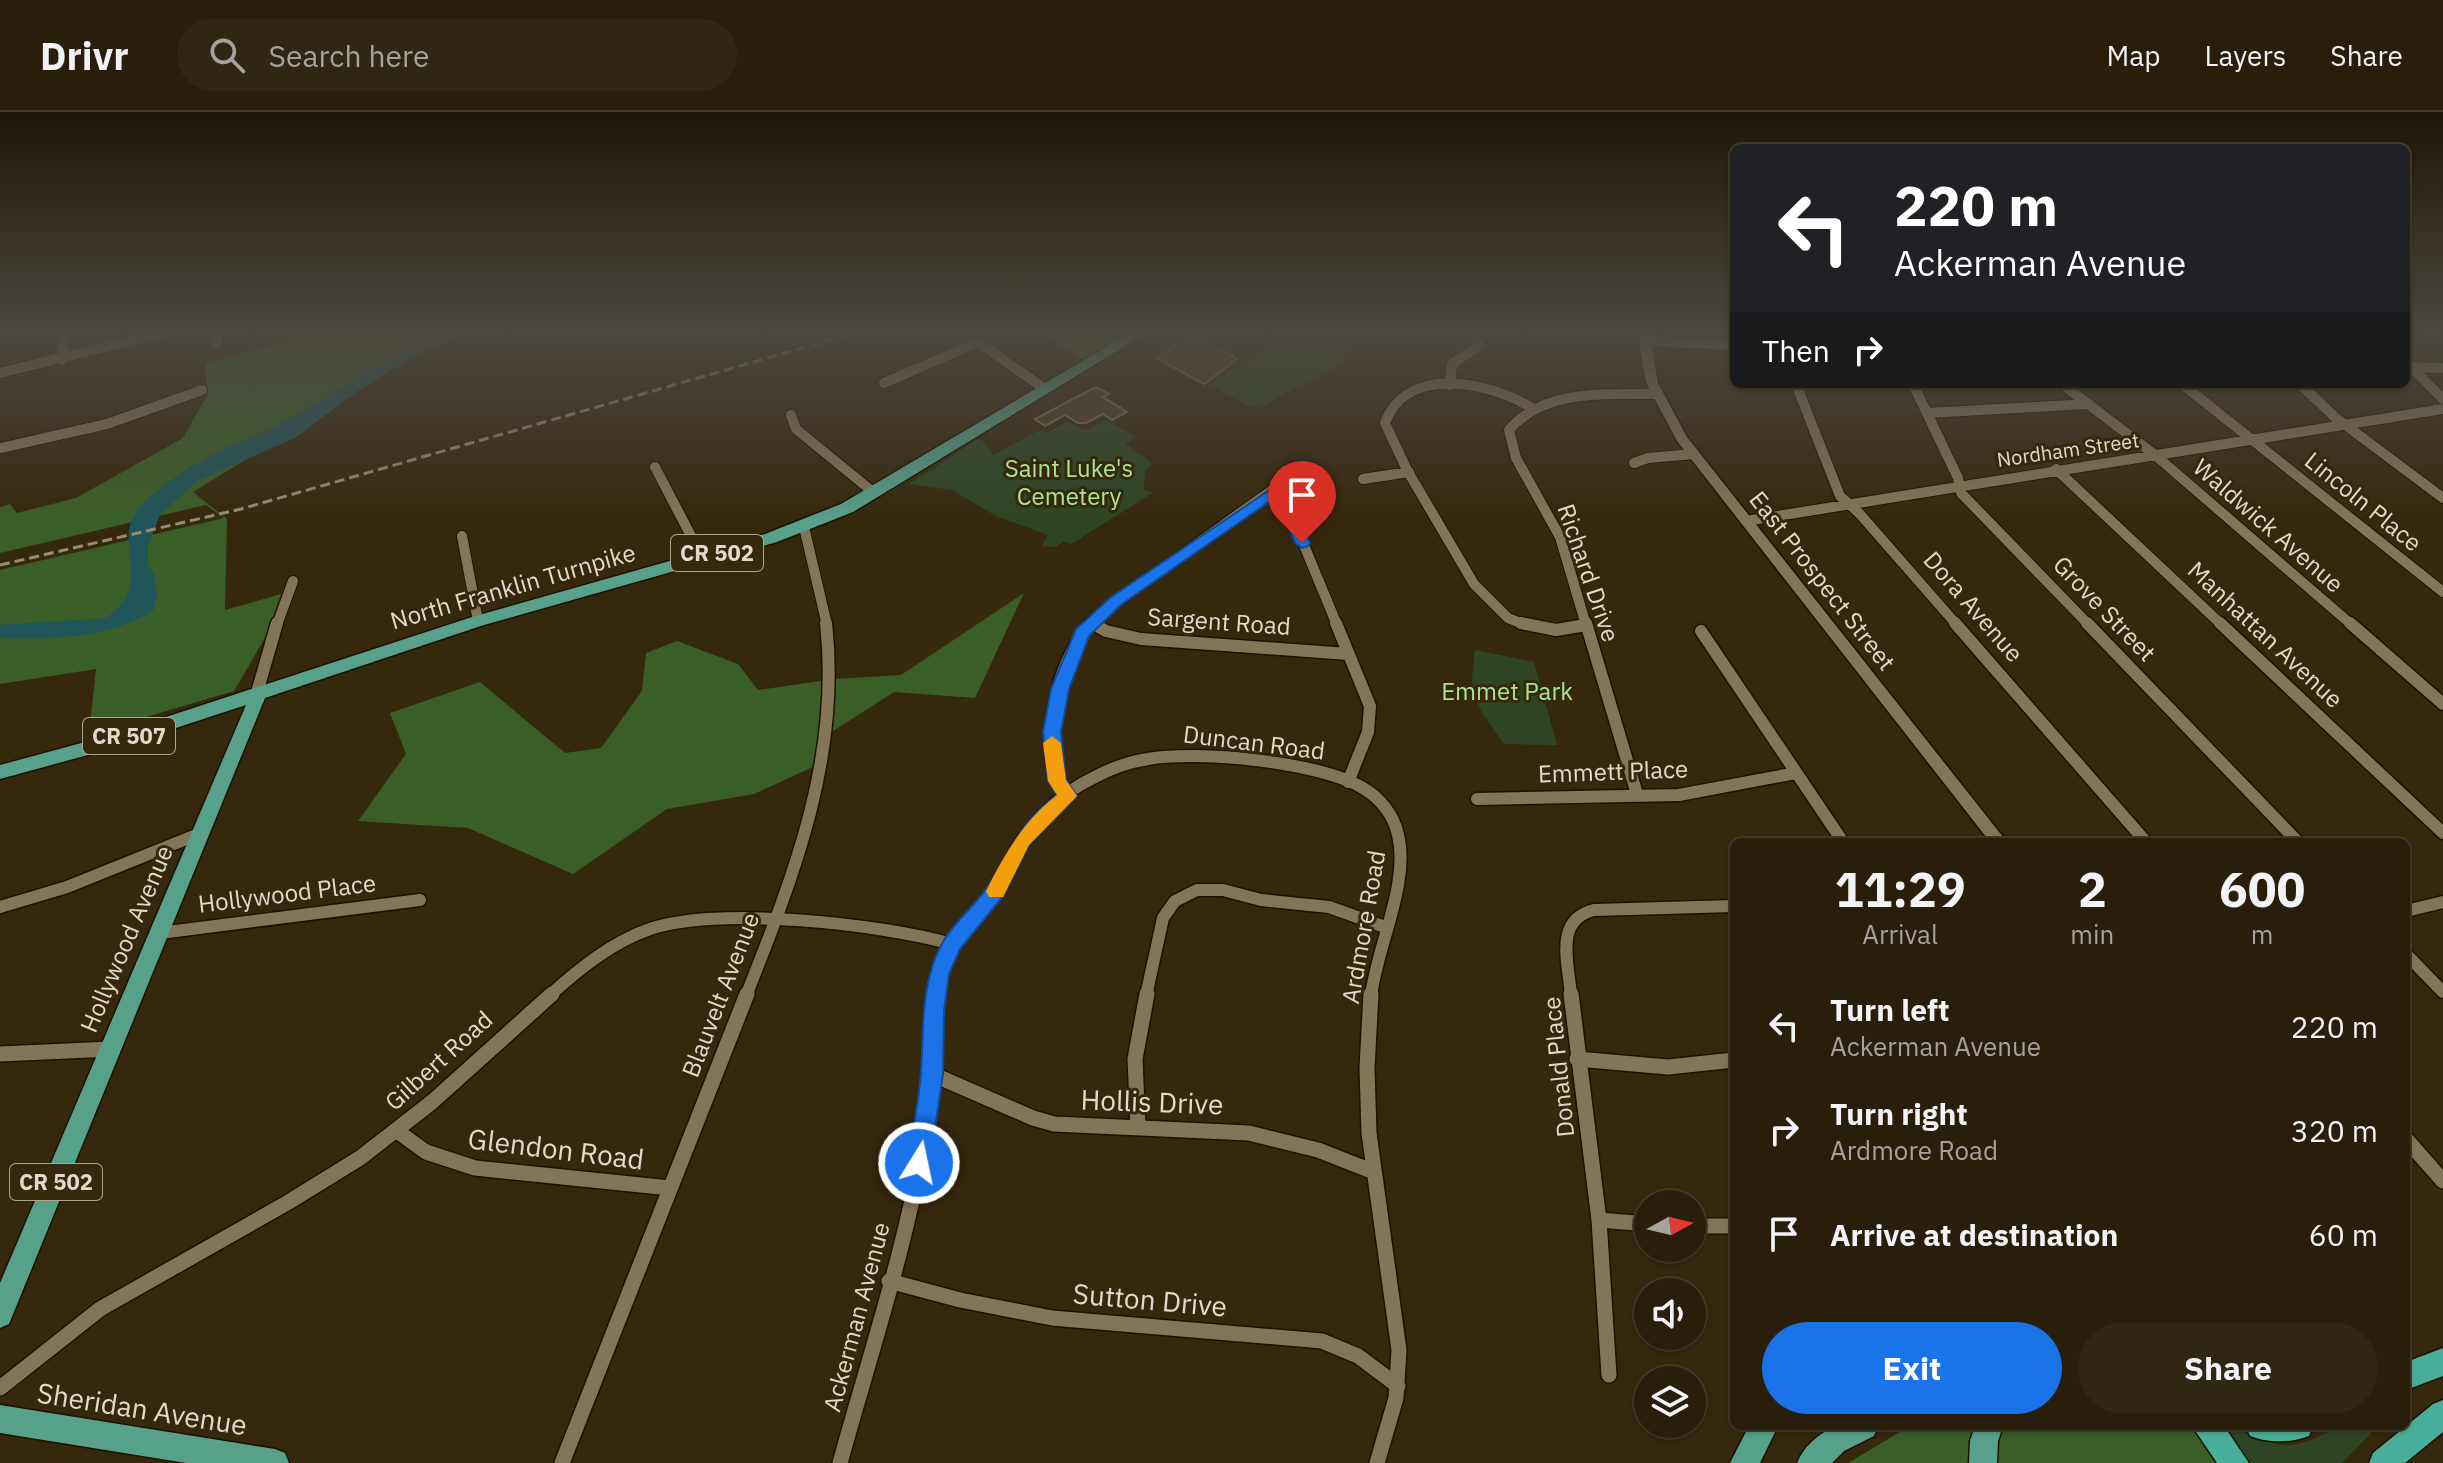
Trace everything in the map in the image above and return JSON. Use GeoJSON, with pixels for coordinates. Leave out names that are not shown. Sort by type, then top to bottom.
{"type":"FeatureCollection","features":[{"type":"Feature","properties":{"kind":"highway"},"geometry":{"type":"LineString","coordinates":[[2410,1374],[2443,1362]]}},
{"type":"Feature","properties":{"kind":"highway"},"geometry":{"type":"LineString","coordinates":[[2383,1463],[2443,1414]]}},
{"type":"Feature","properties":{"kind":"highway"},"geometry":{"type":"LineString","coordinates":[[2209,1430],[2235,1463]]}},
{"type":"Feature","properties":{"kind":"main road","name":"North Franklin Turnpike"},"geometry":{"type":"LineString","coordinates":[[0,772],[114,741],[478,621],[804,527],[873,492],[1037,394]]}},
{"type":"Feature","properties":{"kind":"main road","name":"Hollywood Avenue"},"geometry":{"type":"LineString","coordinates":[[0,1315],[255,706],[256,696]]}},
{"type":"Feature","properties":{"kind":"main road","name":"Sheridan Avenue"},"geometry":{"type":"LineString","coordinates":[[0,1419],[275,1463]]}},
{"type":"Feature","properties":{"kind":"main road"},"geometry":{"type":"LineString","coordinates":[[1744,1463],[1762,1430]]}},
{"type":"Feature","properties":{"kind":"main road"},"geometry":{"type":"LineString","coordinates":[[1811,1463],[1834,1441],[1856,1430]]}},
{"type":"Feature","properties":{"kind":"main road"},"geometry":{"type":"LineString","coordinates":[[1983,1463],[1988,1430]]}},
{"type":"Feature","properties":{"kind":"street"},"geometry":{"type":"LineString","coordinates":[[0,448],[107,424],[191,394]]}},
{"type":"Feature","properties":{"kind":"street"},"geometry":{"type":"LineString","coordinates":[[1407,394],[1390,406],[1385,423],[1477,593],[1514,620],[1552,631],[1586,625]]}},
{"type":"Feature","properties":{"kind":"street"},"geometry":{"type":"LineString","coordinates":[[1505,394],[1532,408],[1573,398],[1656,394]]}},
{"type":"Feature","properties":{"kind":"street","name":"East Prospect Street"},"geometry":{"type":"LineString","coordinates":[[1657,394],[1668,418],[1694,454],[1996,838]]}},
{"type":"Feature","properties":{"kind":"street","name":"Dora Avenue"},"geometry":{"type":"LineString","coordinates":[[1800,394],[1840,496],[2142,838]]}},
{"type":"Feature","properties":{"kind":"street","name":"Grove Street"},"geometry":{"type":"LineString","coordinates":[[1918,394],[1961,493],[2294,838]]}},
{"type":"Feature","properties":{"kind":"street","name":"Waldwick Avenue"},"geometry":{"type":"LineString","coordinates":[[2076,394],[2155,455],[2443,704]]}},
{"type":"Feature","properties":{"kind":"street","name":"Lincoln Place"},"geometry":{"type":"LineString","coordinates":[[2195,394],[2443,592]]}},
{"type":"Feature","properties":{"kind":"street"},"geometry":{"type":"LineString","coordinates":[[2311,394],[2345,425],[2443,498]]}},
{"type":"Feature","properties":{"kind":"street"},"geometry":{"type":"LineString","coordinates":[[1927,413],[2089,404]]}},
{"type":"Feature","properties":{"kind":"street","name":"Richard Drive"},"geometry":{"type":"LineString","coordinates":[[1532,408],[1520,415],[1509,430],[1511,448],[1560,537],[1637,794]]}},
{"type":"Feature","properties":{"kind":"street","name":"Nordham Street"},"geometry":{"type":"LineString","coordinates":[[1746,521],[2056,469],[2441,411]]}},
{"type":"Feature","properties":{"kind":"street"},"geometry":{"type":"LineString","coordinates":[[791,415],[796,429],[873,492]]}},
{"type":"Feature","properties":{"kind":"street"},"geometry":{"type":"LineString","coordinates":[[1634,463],[1648,458],[1694,454]]}},
{"type":"Feature","properties":{"kind":"street"},"geometry":{"type":"LineString","coordinates":[[655,467],[702,557]]}},
{"type":"Feature","properties":{"kind":"street","name":"Manhattan Avenue"},"geometry":{"type":"LineString","coordinates":[[2056,469],[2443,833]]}},
{"type":"Feature","properties":{"kind":"street"},"geometry":{"type":"LineString","coordinates":[[1363,479],[1409,472]]}},
{"type":"Feature","properties":{"kind":"street"},"geometry":{"type":"LineString","coordinates":[[1067,796],[1057,781],[1053,754],[1054,710],[1074,647],[1090,622],[1289,478]]}},
{"type":"Feature","properties":{"kind":"street"},"geometry":{"type":"LineString","coordinates":[[1280,487],[1366,692],[1371,720],[1348,782]]}},
{"type":"Feature","properties":{"kind":"street","name":"Blauvelt Avenue"},"geometry":{"type":"LineString","coordinates":[[562,1463],[775,922],[809,825],[819,780],[829,699],[827,626],[804,527]]}},
{"type":"Feature","properties":{"kind":"street"},"geometry":{"type":"LineString","coordinates":[[462,536],[478,621]]}},
{"type":"Feature","properties":{"kind":"street","name":"Hollywood Avenue"},"geometry":{"type":"LineString","coordinates":[[256,696],[270,643],[293,581]]}},
{"type":"Feature","properties":{"kind":"street","name":"Sargent Road"},"geometry":{"type":"LineString","coordinates":[[1090,622],[1106,631],[1141,639],[1348,654]]}},
{"type":"Feature","properties":{"kind":"street"},"geometry":{"type":"LineString","coordinates":[[1701,631],[1840,838]]}},
{"type":"Feature","properties":{"kind":"street","name":"Duncan Road"},"geometry":{"type":"LineString","coordinates":[[1067,796],[1118,767],[1150,758],[1184,754],[1314,770],[1348,782]]}},
{"type":"Feature","properties":{"kind":"street","name":"Emmett Place"},"geometry":{"type":"LineString","coordinates":[[1477,799],[1679,795],[1796,773]]}},
{"type":"Feature","properties":{"kind":"street","name":"Ardmore Road"},"geometry":{"type":"LineString","coordinates":[[1348,782],[1366,789],[1379,799],[1397,826],[1401,855],[1372,990],[1367,1070],[1367,1121],[1396,1301],[1398,1386],[1377,1463]]}},
{"type":"Feature","properties":{"kind":"street","name":"Ackerman Avenue"},"geometry":{"type":"LineString","coordinates":[[840,1463],[913,1193],[932,1074],[934,1011],[939,974],[952,944],[997,890],[1032,828],[1067,796]]}},
{"type":"Feature","properties":{"kind":"street"},"geometry":{"type":"LineString","coordinates":[[0,907],[67,887],[201,833]]}},
{"type":"Feature","properties":{"kind":"street"},"geometry":{"type":"LineString","coordinates":[[1138,1127],[1135,1059],[1159,931],[1163,918],[1175,901],[1197,890],[1223,890],[1261,900],[1329,907],[1385,927]]}},
{"type":"Feature","properties":{"kind":"street","name":"Hollywood Place"},"geometry":{"type":"LineString","coordinates":[[160,933],[420,900]]}},
{"type":"Feature","properties":{"kind":"street"},"geometry":{"type":"LineString","coordinates":[[2410,910],[2443,902]]}},
{"type":"Feature","properties":{"kind":"street","name":"Donald Place"},"geometry":{"type":"LineString","coordinates":[[1609,1375],[1599,1220],[1577,1059],[1566,934],[1574,918],[1594,910],[1730,906]]}},
{"type":"Feature","properties":{"kind":"street","name":"Gilbert Road"},"geometry":{"type":"LineString","coordinates":[[0,1388],[66,1332],[101,1308],[312,1190],[397,1131],[580,969],[621,942],[643,932],[689,920],[775,922],[920,935],[952,944]]}},
{"type":"Feature","properties":{"kind":"street"},"geometry":{"type":"LineString","coordinates":[[2410,958],[2443,992]]}},
{"type":"Feature","properties":{"kind":"street"},"geometry":{"type":"LineString","coordinates":[[0,1054],[111,1049]]}},
{"type":"Feature","properties":{"kind":"street"},"geometry":{"type":"LineString","coordinates":[[1577,1059],[1668,1067],[1730,1060]]}},
{"type":"Feature","properties":{"kind":"street","name":"Hollis Drive"},"geometry":{"type":"LineString","coordinates":[[932,1074],[1033,1118],[1054,1124],[1249,1133],[1318,1150],[1374,1172]]}},
{"type":"Feature","properties":{"kind":"street","name":"Glendon Road"},"geometry":{"type":"LineString","coordinates":[[397,1131],[426,1152],[475,1168],[670,1188]]}},
{"type":"Feature","properties":{"kind":"street"},"geometry":{"type":"LineString","coordinates":[[2410,1144],[2443,1181]]}},
{"type":"Feature","properties":{"kind":"street"},"geometry":{"type":"LineString","coordinates":[[1599,1220],[1634,1223]]}},
{"type":"Feature","properties":{"kind":"street"},"geometry":{"type":"LineString","coordinates":[[1706,1226],[1730,1226]]}},
{"type":"Feature","properties":{"kind":"street","name":"Sutton Drive"},"geometry":{"type":"LineString","coordinates":[[889,1281],[975,1304],[1052,1318],[1322,1341],[1358,1356],[1398,1386]]}},
{"type":"Feature","properties":{"kind":"green space"},"geometry":{"type":"Polygon","coordinates":[[[353,394],[193,492],[227,519],[225,610],[281,594],[265,638],[234,691],[89,734],[96,669],[0,684],[0,570],[224,518],[206,505],[0,553],[0,507],[10,504],[17,513],[76,498],[183,438],[207,395],[353,394]]]}},
{"type":"Feature","properties":{"kind":"green space"},"geometry":{"type":"Polygon","coordinates":[[[1226,394],[1284,394],[1261,408],[1248,406],[1226,394]]]}},
{"type":"Feature","properties":{"kind":"green space","name":"Saint Luke's Cemetery"},"geometry":{"type":"Polygon","coordinates":[[[1106,419],[1136,437],[1125,443],[1153,464],[1145,471],[1144,490],[1154,492],[1071,544],[1064,541],[1056,547],[1042,546],[1048,535],[996,516],[952,490],[909,484],[978,439],[993,455],[1040,430],[1047,433],[1068,421],[1085,431],[1106,419]]]}},
{"type":"Feature","properties":{"kind":"green space"},"geometry":{"type":"Polygon","coordinates":[[[1024,593],[975,698],[894,692],[833,731],[824,762],[754,794],[667,809],[573,874],[468,828],[358,821],[406,754],[390,713],[480,682],[565,753],[601,748],[642,691],[646,653],[677,641],[738,664],[758,690],[834,679],[901,675],[1024,593]]]}},
{"type":"Feature","properties":{"kind":"green space","name":"Emmet Park"},"geometry":{"type":"Polygon","coordinates":[[[1475,650],[1534,662],[1557,745],[1504,744],[1476,701],[1472,680],[1475,650]]]}},
{"type":"Feature","properties":{"kind":"green space"},"geometry":{"type":"Polygon","coordinates":[[[1903,1430],[2192,1430],[2219,1463],[1848,1463],[1903,1430]]]}},
{"type":"Feature","properties":{"kind":"green space"},"geometry":{"type":"Polygon","coordinates":[[[2218,1430],[2237,1430],[2268,1442],[2295,1445],[2333,1430],[2374,1430],[2342,1463],[2243,1463],[2218,1430]]]}},
{"type":"Feature","properties":{"kind":"water"},"geometry":{"type":"Polygon","coordinates":[[[330,394],[354,394],[295,438],[197,481],[160,515],[148,545],[148,565],[154,574],[157,595],[154,610],[100,632],[59,637],[0,638],[0,625],[106,618],[121,605],[128,591],[131,521],[147,499],[206,458],[280,424],[330,394]]]}},
{"type":"Feature","properties":{"kind":"building"},"geometry":{"type":"Polygon","coordinates":[[[1083,394],[1109,394],[1103,397],[1127,412],[1112,420],[1103,414],[1086,423],[1078,423],[1065,415],[1045,426],[1035,419],[1083,394]]]}},
{"type":"Feature","properties":{"kind":"railway"},"geometry":{"type":"LineString","coordinates":[[0,565],[241,509],[642,394]]}},
{"type":"Feature","properties":{"kind":"slow traffic"},"geometry":{"type":"LineString","coordinates":[[996,891],[1022,840],[1047,812],[1067,796],[1057,781],[1052,743]]}},
{"type":"Feature","properties":{"kind":"route"},"geometry":{"type":"LineString","coordinates":[[919,1163],[932,1074],[934,1011],[939,974],[952,944],[997,890],[1022,840],[1047,812],[1067,796],[1057,781],[1052,732],[1054,710],[1070,658],[1082,633],[1090,622],[1116,601],[1280,487],[1302,543]]}}]}
